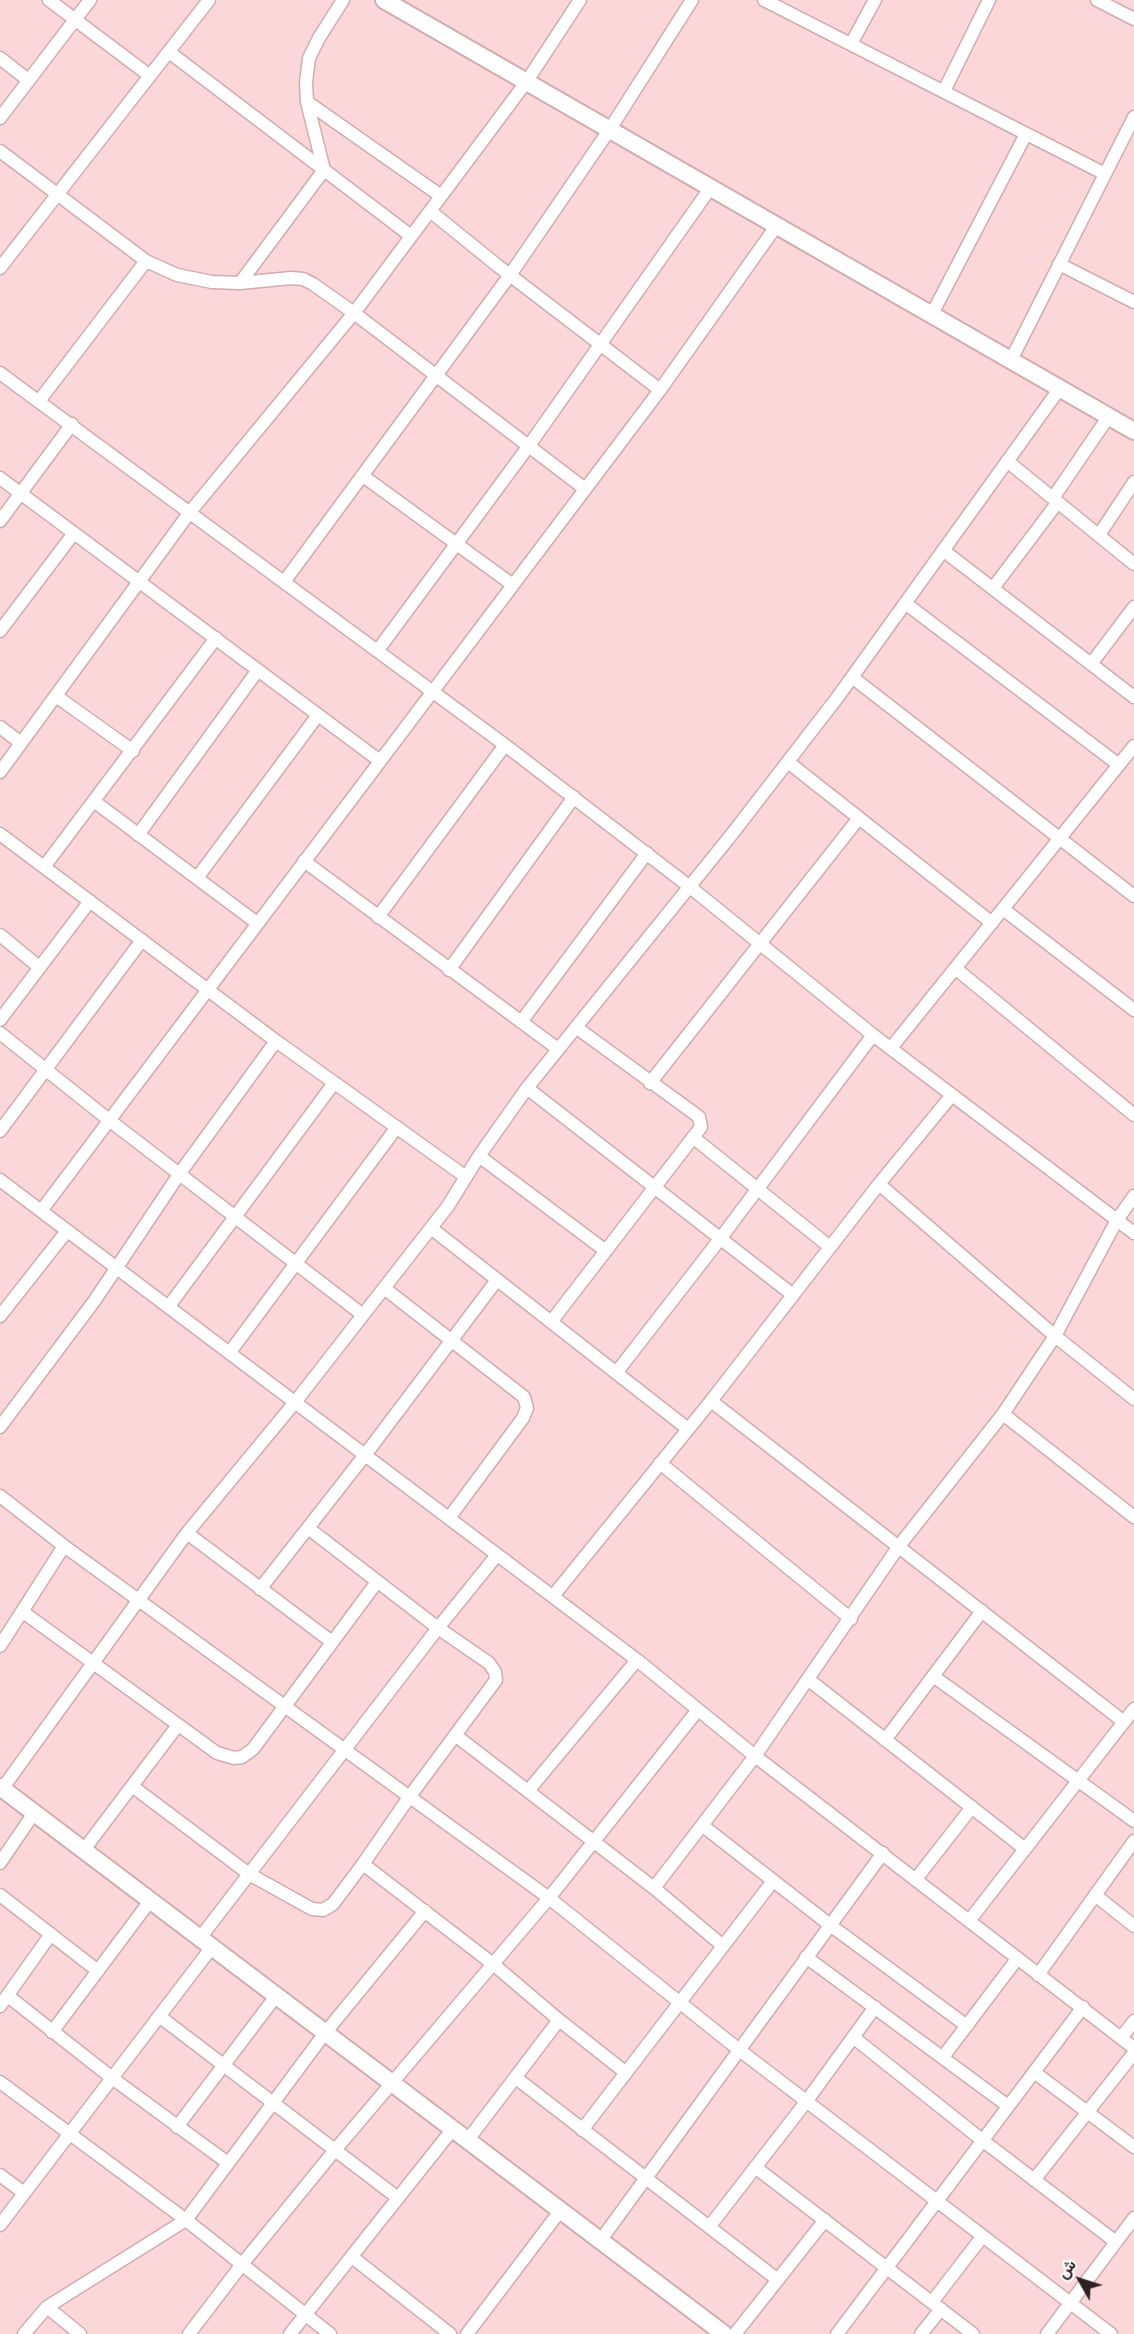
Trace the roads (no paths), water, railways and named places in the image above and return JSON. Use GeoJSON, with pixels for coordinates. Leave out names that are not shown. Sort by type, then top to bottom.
{"type":"FeatureCollection","features":[{"type":"Feature","properties":{"kind":"street"},"geometry":{"type":"LineString","coordinates":[[48,0],[150,76]]}},
{"type":"Feature","properties":{"kind":"street"},"geometry":{"type":"LineString","coordinates":[[0,118],[90,0]]}},
{"type":"Feature","properties":{"kind":"street"},"geometry":{"type":"LineString","coordinates":[[0,268],[209,0]]}},
{"type":"Feature","properties":{"kind":"street"},"geometry":{"type":"LineString","coordinates":[[324,170],[307,102],[306,82],[309,58],[343,0]]}},
{"type":"Feature","properties":{"kind":"street"},"geometry":{"type":"LineString","coordinates":[[384,0],[1134,431]]}},
{"type":"Feature","properties":{"kind":"street"},"geometry":{"type":"LineString","coordinates":[[0,772],[190,512],[354,313],[527,81],[580,0]]}},
{"type":"Feature","properties":{"kind":"street"},"geometry":{"type":"LineString","coordinates":[[284,582],[510,275],[610,129],[692,0]]}},
{"type":"Feature","properties":{"kind":"street"},"geometry":{"type":"LineString","coordinates":[[764,0],[1105,174]]}},
{"type":"Feature","properties":{"kind":"street"},"geometry":{"type":"LineString","coordinates":[[851,44],[874,0]]}},
{"type":"Feature","properties":{"kind":"street"},"geometry":{"type":"LineString","coordinates":[[944,91],[989,0]]}},
{"type":"Feature","properties":{"kind":"street"},"geometry":{"type":"LineString","coordinates":[[1097,0],[1134,19]]}},
{"type":"Feature","properties":{"kind":"street"},"geometry":{"type":"LineString","coordinates":[[169,52],[411,236]]}},
{"type":"Feature","properties":{"kind":"street"},"geometry":{"type":"LineString","coordinates":[[0,58],[28,80]]}},
{"type":"Feature","properties":{"kind":"street"},"geometry":{"type":"LineString","coordinates":[[307,102],[441,196]]}},
{"type":"Feature","properties":{"kind":"street"},"geometry":{"type":"LineString","coordinates":[[1011,360],[1134,117]]}},
{"type":"Feature","properties":{"kind":"street"},"geometry":{"type":"LineString","coordinates":[[932,314],[1026,134]]}},
{"type":"Feature","properties":{"kind":"street"},"geometry":{"type":"LineString","coordinates":[[0,151],[146,261],[177,275],[212,282],[240,283],[303,279],[354,313],[585,489]]}},
{"type":"Feature","properties":{"kind":"street"},"geometry":{"type":"LineString","coordinates":[[240,283],[324,170]]}},
{"type":"Feature","properties":{"kind":"street"},"geometry":{"type":"LineString","coordinates":[[378,650],[528,447],[711,187]]}},
{"type":"Feature","properties":{"kind":"street"},"geometry":{"type":"LineString","coordinates":[[430,211],[660,390]]}},
{"type":"Feature","properties":{"kind":"street"},"geometry":{"type":"LineString","coordinates":[[41,1211],[660,390],[777,225]]}},
{"type":"Feature","properties":{"kind":"street"},"geometry":{"type":"LineString","coordinates":[[39,401],[146,261]]}},
{"type":"Feature","properties":{"kind":"street"},"geometry":{"type":"LineString","coordinates":[[1059,264],[1134,302]]}},
{"type":"Feature","properties":{"kind":"street"},"geometry":{"type":"LineString","coordinates":[[0,373],[505,744],[690,886],[873,1035],[1134,1233]]}},
{"type":"Feature","properties":{"kind":"street"},"geometry":{"type":"LineString","coordinates":[[723,2334],[1,1788],[187,1533],[296,1401],[448,1206],[479,1156],[527,1088],[788,762],[944,551],[1060,388]]}},
{"type":"Feature","properties":{"kind":"street"},"geometry":{"type":"LineString","coordinates":[[993,588],[1055,500],[1109,416]]}},
{"type":"Feature","properties":{"kind":"street"},"geometry":{"type":"LineString","coordinates":[[0,521],[72,424]]}},
{"type":"Feature","properties":{"kind":"street"},"geometry":{"type":"LineString","coordinates":[[1007,461],[1134,564]]}},
{"type":"Feature","properties":{"kind":"street"},"geometry":{"type":"LineString","coordinates":[[363,476],[513,585]]}},
{"type":"Feature","properties":{"kind":"street"},"geometry":{"type":"LineString","coordinates":[[0,478],[380,761]]}},
{"type":"Feature","properties":{"kind":"street"},"geometry":{"type":"LineString","coordinates":[[1099,536],[1134,482]]}},
{"type":"Feature","properties":{"kind":"street"},"geometry":{"type":"LineString","coordinates":[[0,631],[74,533]]}},
{"type":"Feature","properties":{"kind":"street"},"geometry":{"type":"LineString","coordinates":[[944,551],[1134,697]]}},
{"type":"Feature","properties":{"kind":"street"},"geometry":{"type":"LineString","coordinates":[[905,603],[1119,765]]}},
{"type":"Feature","properties":{"kind":"street"},"geometry":{"type":"LineString","coordinates":[[1091,664],[1134,607]]}},
{"type":"Feature","properties":{"kind":"street"},"geometry":{"type":"LineString","coordinates":[[44,867],[216,638]]}},
{"type":"Feature","properties":{"kind":"street"},"geometry":{"type":"LineString","coordinates":[[138,835],[258,670]]}},
{"type":"Feature","properties":{"kind":"street"},"geometry":{"type":"LineString","coordinates":[[852,677],[1134,896]]}},
{"type":"Feature","properties":{"kind":"street"},"geometry":{"type":"LineString","coordinates":[[56,696],[133,751]]}},
{"type":"Feature","properties":{"kind":"street"},"geometry":{"type":"LineString","coordinates":[[196,878],[318,715]]}},
{"type":"Feature","properties":{"kind":"street"},"geometry":{"type":"LineString","coordinates":[[0,727],[21,743]]}},
{"type":"Feature","properties":{"kind":"street"},"geometry":{"type":"LineString","coordinates":[[378,917],[505,744]]}},
{"type":"Feature","properties":{"kind":"street"},"geometry":{"type":"LineString","coordinates":[[891,1048],[1134,746]]}},
{"type":"Feature","properties":{"kind":"street"},"geometry":{"type":"LineString","coordinates":[[788,762],[992,923]]}},
{"type":"Feature","properties":{"kind":"street"},"geometry":{"type":"LineString","coordinates":[[449,970],[574,797]]}},
{"type":"Feature","properties":{"kind":"street"},"geometry":{"type":"LineString","coordinates":[[95,802],[257,923]]}},
{"type":"Feature","properties":{"kind":"street"},"geometry":{"type":"LineString","coordinates":[[650,1083],[859,818]]}},
{"type":"Feature","properties":{"kind":"street"},"geometry":{"type":"LineString","coordinates":[[0,834],[276,1041],[466,1177]]}},
{"type":"Feature","properties":{"kind":"street"},"geometry":{"type":"LineString","coordinates":[[521,1022],[647,853]]}},
{"type":"Feature","properties":{"kind":"street"},"geometry":{"type":"LineString","coordinates":[[304,861],[558,1050]]}},
{"type":"Feature","properties":{"kind":"street"},"geometry":{"type":"LineString","coordinates":[[0,1020],[90,901]]}},
{"type":"Feature","properties":{"kind":"street"},"geometry":{"type":"LineString","coordinates":[[1003,909],[1134,1010]]}},
{"type":"Feature","properties":{"kind":"street"},"geometry":{"type":"LineString","coordinates":[[0,935],[39,967]]}},
{"type":"Feature","properties":{"kind":"street"},"geometry":{"type":"LineString","coordinates":[[0,1131],[142,940]]}},
{"type":"Feature","properties":{"kind":"street"},"geometry":{"type":"LineString","coordinates":[[956,968],[1134,1115]]}},
{"type":"Feature","properties":{"kind":"street"},"geometry":{"type":"LineString","coordinates":[[551,1322],[701,1127],[699,1118],[577,1028]]}},
{"type":"Feature","properties":{"kind":"street"},"geometry":{"type":"LineString","coordinates":[[0,1033],[109,1120],[363,1315]]}},
{"type":"Feature","properties":{"kind":"street"},"geometry":{"type":"LineString","coordinates":[[616,1372],[720,1239],[873,1035]]}},
{"type":"Feature","properties":{"kind":"street"},"geometry":{"type":"LineString","coordinates":[[0,1427],[95,1300],[180,1173],[276,1041]]}},
{"type":"Feature","properties":{"kind":"street"},"geometry":{"type":"LineString","coordinates":[[169,1306],[334,1083]]}},
{"type":"Feature","properties":{"kind":"street"},"geometry":{"type":"LineString","coordinates":[[527,1088],[793,1295]]}},
{"type":"Feature","properties":{"kind":"street"},"geometry":{"type":"LineString","coordinates":[[553,1596],[711,1401],[879,1184],[952,1095]]}},
{"type":"Feature","properties":{"kind":"street"},"geometry":{"type":"LineString","coordinates":[[230,1352],[397,1127]]}},
{"type":"Feature","properties":{"kind":"street"},"geometry":{"type":"LineString","coordinates":[[694,1138],[830,1247]]}},
{"type":"Feature","properties":{"kind":"street"},"geometry":{"type":"LineString","coordinates":[[479,1156],[606,1251]]}},
{"type":"Feature","properties":{"kind":"street"},"geometry":{"type":"LineString","coordinates":[[1,1182],[296,1401],[637,1660],[697,1711],[1134,2048]]}},
{"type":"Feature","properties":{"kind":"street"},"geometry":{"type":"LineString","coordinates":[[879,1184],[1055,1336],[1134,1399]]}},
{"type":"Feature","properties":{"kind":"street"},"geometry":{"type":"LineString","coordinates":[[654,1888],[755,1756],[899,1546],[1003,1414],[1055,1336],[1117,1220],[1134,1196]]}},
{"type":"Feature","properties":{"kind":"street"},"geometry":{"type":"LineString","coordinates":[[431,1228],[688,1429]]}},
{"type":"Feature","properties":{"kind":"street"},"geometry":{"type":"LineString","coordinates":[[0,1316],[67,1231]]}},
{"type":"Feature","properties":{"kind":"street"},"geometry":{"type":"LineString","coordinates":[[260,1589],[497,1280]]}},
{"type":"Feature","properties":{"kind":"street"},"geometry":{"type":"LineString","coordinates":[[384,1288],[524,1397],[527,1408],[523,1418],[449,1518]]}},
{"type":"Feature","properties":{"kind":"street"},"geometry":{"type":"LineString","coordinates":[[711,1401],[982,1611],[1131,1714],[969,1921]]}},
{"type":"Feature","properties":{"kind":"street"},"geometry":{"type":"LineString","coordinates":[[1003,1414],[1134,1516]]}},
{"type":"Feature","properties":{"kind":"street"},"geometry":{"type":"LineString","coordinates":[[660,1463],[851,1619]]}},
{"type":"Feature","properties":{"kind":"street"},"geometry":{"type":"LineString","coordinates":[[1,1500],[549,1898],[806,2102],[1111,2334]]}},
{"type":"Feature","properties":{"kind":"street"},"geometry":{"type":"LineString","coordinates":[[132,1786],[249,1874],[312,1909],[323,1910],[333,1904],[496,1680],[495,1672],[489,1663],[438,1628],[308,1528]]}},
{"type":"Feature","properties":{"kind":"street"},"geometry":{"type":"LineString","coordinates":[[187,1533],[332,1642]]}},
{"type":"Feature","properties":{"kind":"street"},"geometry":{"type":"LineString","coordinates":[[0,1646],[64,1546]]}},
{"type":"Feature","properties":{"kind":"street"},"geometry":{"type":"LineString","coordinates":[[0,2225],[159,2016],[249,1874],[497,1555]]}},
{"type":"Feature","properties":{"kind":"street"},"geometry":{"type":"LineString","coordinates":[[23,1612],[217,1753],[234,1758],[242,1757],[253,1749],[377,1582]]}},
{"type":"Feature","properties":{"kind":"street"},"geometry":{"type":"LineString","coordinates":[[885,1740],[982,1611]]}},
{"type":"Feature","properties":{"kind":"street"},"geometry":{"type":"LineString","coordinates":[[528,1791],[637,1660]]}},
{"type":"Feature","properties":{"kind":"street"},"geometry":{"type":"LineString","coordinates":[[933,1676],[1134,1821]]}},
{"type":"Feature","properties":{"kind":"street"},"geometry":{"type":"LineString","coordinates":[[809,1680],[1025,1849]]}},
{"type":"Feature","properties":{"kind":"street"},"geometry":{"type":"LineString","coordinates":[[189,2334],[335,2150],[549,1898],[697,1711]]}},
{"type":"Feature","properties":{"kind":"street"},"geometry":{"type":"LineString","coordinates":[[83,1851],[178,1725]]}},
{"type":"Feature","properties":{"kind":"street"},"geometry":{"type":"LineString","coordinates":[[455,1735],[654,1888],[723,1946]]}},
{"type":"Feature","properties":{"kind":"street"},"geometry":{"type":"LineString","coordinates":[[916,1879],[972,1807]]}},
{"type":"Feature","properties":{"kind":"street"},"geometry":{"type":"LineString","coordinates":[[0,1863],[34,1813]]}},
{"type":"Feature","properties":{"kind":"street"},"geometry":{"type":"LineString","coordinates":[[703,1826],[830,1925],[967,2026]]}},
{"type":"Feature","properties":{"kind":"street"},"geometry":{"type":"LineString","coordinates":[[1038,1974],[1134,1841]]}},
{"type":"Feature","properties":{"kind":"street"},"geometry":{"type":"LineString","coordinates":[[600,2241],[738,2049],[883,1854]]}},
{"type":"Feature","properties":{"kind":"street"},"geometry":{"type":"LineString","coordinates":[[363,1864],[493,1964],[559,2020],[626,2072]]}},
{"type":"Feature","properties":{"kind":"street"},"geometry":{"type":"LineString","coordinates":[[582,2130],[774,1881]]}},
{"type":"Feature","properties":{"kind":"street"},"geometry":{"type":"LineString","coordinates":[[0,1895],[98,1971]]}},
{"type":"Feature","properties":{"kind":"street"},"geometry":{"type":"LineString","coordinates":[[1095,1895],[1134,1926]]}},
{"type":"Feature","properties":{"kind":"street"},"geometry":{"type":"LineString","coordinates":[[52,2032],[150,1901]]}},
{"type":"Feature","properties":{"kind":"street"},"geometry":{"type":"LineString","coordinates":[[24,2334],[47,2307],[186,2220],[325,2033],[424,1911]]}},
{"type":"Feature","properties":{"kind":"street"},"geometry":{"type":"LineString","coordinates":[[51,1934],[4,2001],[52,2032],[228,2163]]}},
{"type":"Feature","properties":{"kind":"street"},"geometry":{"type":"LineString","coordinates":[[806,1957],[1008,2106]]}},
{"type":"Feature","properties":{"kind":"street"},"geometry":{"type":"LineString","coordinates":[[943,2057],[1017,1959]]}},
{"type":"Feature","properties":{"kind":"street"},"geometry":{"type":"LineString","coordinates":[[177,2127],[276,1996]]}},
{"type":"Feature","properties":{"kind":"street"},"geometry":{"type":"LineString","coordinates":[[709,2227],[806,2102],[874,2007]]}},
{"type":"Feature","properties":{"kind":"street"},"geometry":{"type":"LineString","coordinates":[[837,2334],[1083,2007]]}},
{"type":"Feature","properties":{"kind":"street"},"geometry":{"type":"LineString","coordinates":[[159,2016],[398,2198]]}},
{"type":"Feature","properties":{"kind":"street"},"geometry":{"type":"LineString","coordinates":[[467,2141],[559,2020]]}},
{"type":"Feature","properties":{"kind":"street"},"geometry":{"type":"LineString","coordinates":[[1121,2038],[1134,2021]]}},
{"type":"Feature","properties":{"kind":"street"},"geometry":{"type":"LineString","coordinates":[[853,2037],[982,2140],[1116,2242]]}},
{"type":"Feature","properties":{"kind":"street"},"geometry":{"type":"LineString","coordinates":[[1034,2180],[1134,2053]]}},
{"type":"Feature","properties":{"kind":"street"},"geometry":{"type":"LineString","coordinates":[[1034,2072],[1134,2147]]}},
{"type":"Feature","properties":{"kind":"street"},"geometry":{"type":"LineString","coordinates":[[516,2078],[778,2280]]}},
{"type":"Feature","properties":{"kind":"street"},"geometry":{"type":"LineString","coordinates":[[0,2082],[186,2220],[330,2334]]}},
{"type":"Feature","properties":{"kind":"street"},"geometry":{"type":"LineString","coordinates":[[290,2334],[452,2130]]}},
{"type":"Feature","properties":{"kind":"street"},"geometry":{"type":"LineString","coordinates":[[755,2167],[973,2334]]}},
{"type":"Feature","properties":{"kind":"street"},"geometry":{"type":"LineString","coordinates":[[0,2175],[24,2193]]}},
{"type":"Feature","properties":{"kind":"street"},"geometry":{"type":"LineString","coordinates":[[466,2334],[560,2211]]}},
{"type":"Feature","properties":{"kind":"street"},"geometry":{"type":"LineString","coordinates":[[1047,2334],[1134,2218]]}},
{"type":"Feature","properties":{"kind":"street"},"geometry":{"type":"LineString","coordinates":[[735,2334],[825,2220]]}},
{"type":"Feature","properties":{"kind":"street"},"geometry":{"type":"LineString","coordinates":[[921,2334],[936,2305],[982,2237]]}},
{"type":"Feature","properties":{"kind":"street"},"geometry":{"type":"LineString","coordinates":[[351,2256],[450,2334]]}},
{"type":"Feature","properties":{"kind":"street"},"geometry":{"type":"LineString","coordinates":[[47,2307],[80,2334]]}}]}
